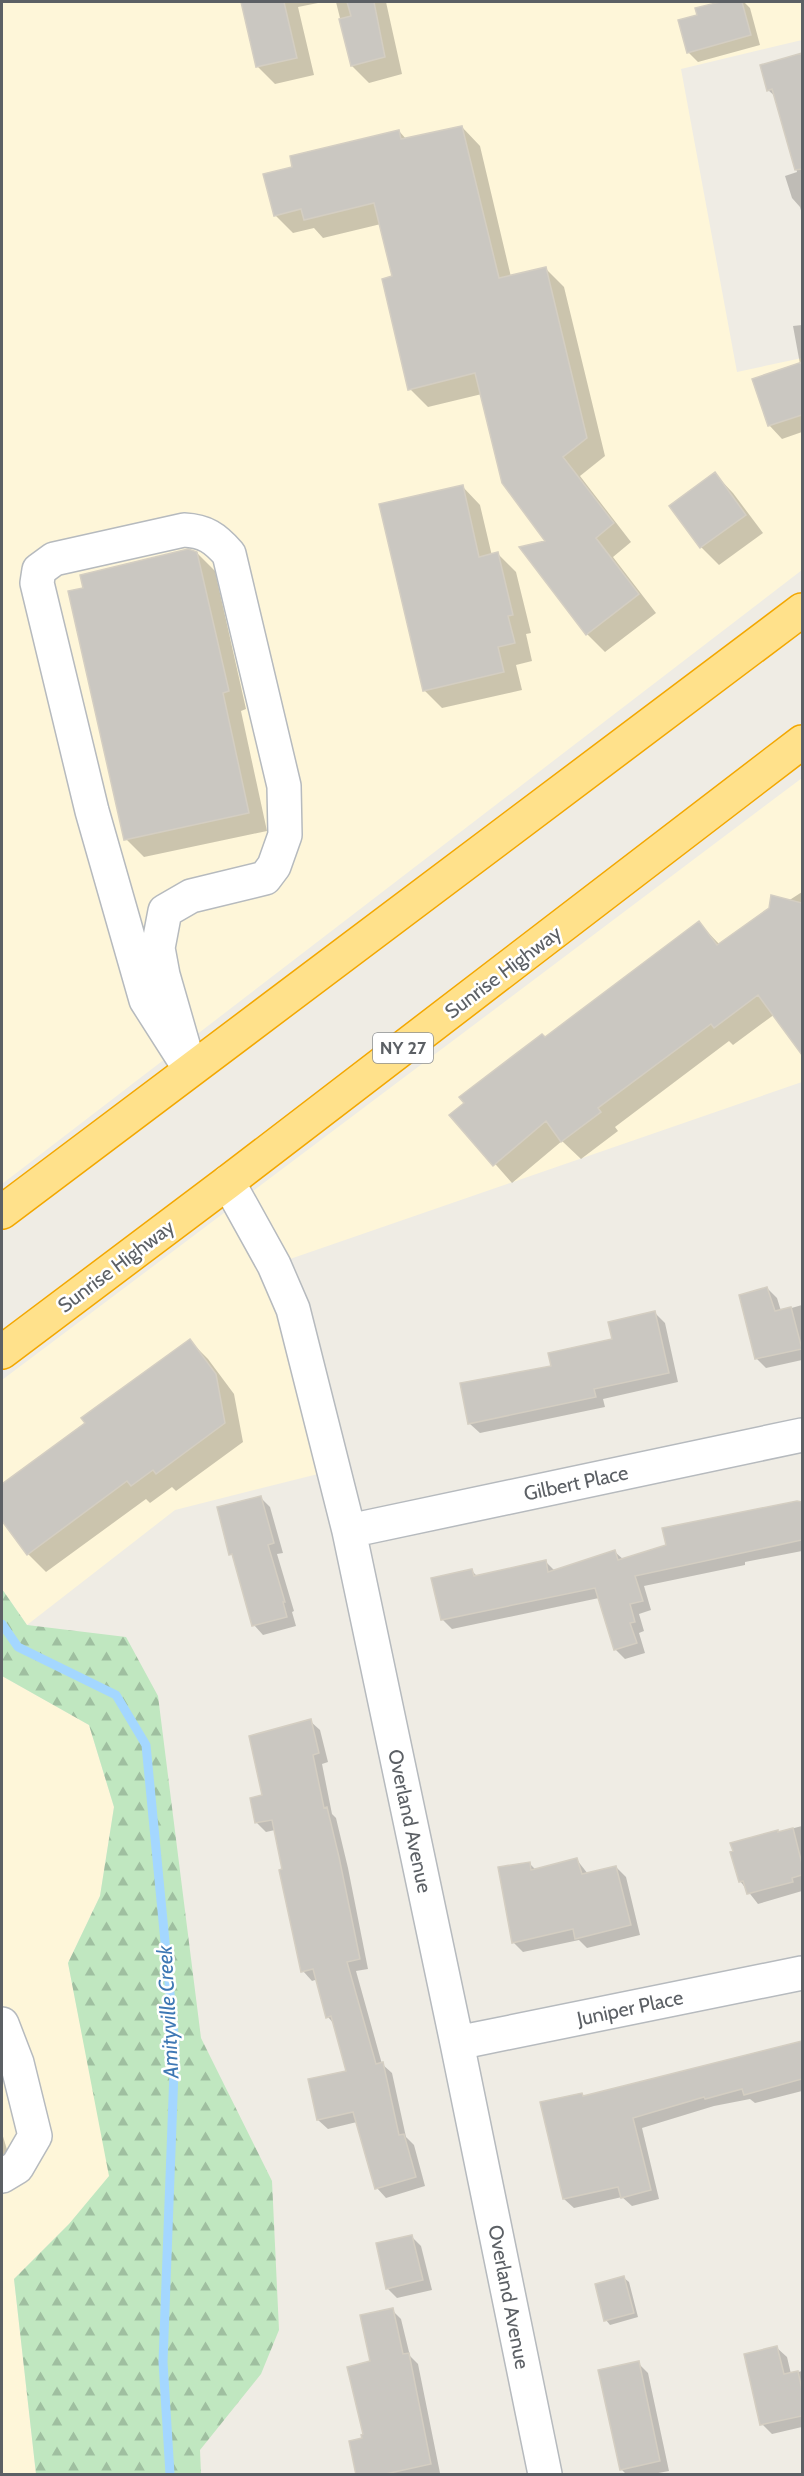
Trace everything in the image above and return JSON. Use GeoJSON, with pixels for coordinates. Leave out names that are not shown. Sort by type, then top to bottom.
{"type":"FeatureCollection","features":[{"type":"Feature","properties":{"kind":"highway"},"geometry":{"type":"LineString","coordinates":[[2,1212],[802,610]]}},
{"type":"Feature","properties":{"kind":"highway","name":"Sunrise Highway"},"geometry":{"type":"LineString","coordinates":[[2,1352],[228,1182],[802,742]]}},
{"type":"Feature","properties":{"kind":"street"},"geometry":{"type":"LineString","coordinates":[[184,530],[202,531],[217,540],[229,554],[284,786],[285,835],[274,866],[265,878],[191,896],[165,911],[158,948],[163,975],[190,1069],[146,1000],[92,811],[37,583],[39,570],[54,559],[184,530]]}},
{"type":"Feature","properties":{"kind":"street","name":"Overland Avenue"},"geometry":{"type":"LineString","coordinates":[[228,1182],[274,1265],[293,1309],[349,1531],[458,2043],[545,2475]]}},
{"type":"Feature","properties":{"kind":"street","name":"Gilbert Place"},"geometry":{"type":"LineString","coordinates":[[349,1531],[802,1435]]}},
{"type":"Feature","properties":{"kind":"street","name":"Juniper Place"},"geometry":{"type":"LineString","coordinates":[[458,2043],[802,1973]]}},
{"type":"Feature","properties":{"kind":"street"},"geometry":{"type":"LineString","coordinates":[[2,2024],[17,2062],[35,2136],[17,2167],[2,2176]]}},
{"type":"Feature","properties":{"kind":"shaded area"},"geometry":{"type":"Polygon","coordinates":[[[2,2],[802,2],[802,40],[681,69],[737,372],[802,358],[802,570],[2,1184],[2,2]]]}},
{"type":"Feature","properties":{"kind":"shaded area"},"geometry":{"type":"Polygon","coordinates":[[[802,778],[802,1082],[264,1268],[322,1473],[175,1510],[27,1625],[2,1589],[2,1380],[802,778]]]}},
{"type":"Feature","properties":{"kind":"shaded area"},"geometry":{"type":"Polygon","coordinates":[[[2,1676],[89,1725],[114,1807],[100,1896],[68,1963],[110,2176],[69,2224],[14,2279],[36,2474],[2,2474],[2,1676]]]}},
{"type":"Feature","properties":{"kind":"green space"},"geometry":{"type":"Polygon","coordinates":[[[2,1589],[27,1625],[126,1637],[158,1696],[201,2038],[272,2181],[279,2330],[261,2374],[200,2450],[201,2474],[36,2474],[14,2279],[69,2224],[109,2176],[68,1963],[100,1896],[114,1807],[89,1725],[2,1676],[2,1589]]]}},
{"type":"Feature","properties":{"kind":"building"},"geometry":{"type":"Polygon","coordinates":[[[241,2],[284,2],[297,58],[256,67],[241,2]]]}},
{"type":"Feature","properties":{"kind":"building"},"geometry":{"type":"Polygon","coordinates":[[[347,2],[374,2],[385,57],[351,66],[339,19],[351,16],[347,2]]]}},
{"type":"Feature","properties":{"kind":"building"},"geometry":{"type":"Polygon","coordinates":[[[720,2],[742,2],[751,35],[687,53],[678,20],[697,15],[695,8],[720,2]]]}},
{"type":"Feature","properties":{"kind":"building"},"geometry":{"type":"Polygon","coordinates":[[[802,53],[802,169],[795,170],[772,89],[767,91],[760,65],[802,53]]]}},
{"type":"Feature","properties":{"kind":"building"},"geometry":{"type":"Polygon","coordinates":[[[462,126],[499,278],[546,267],[587,438],[563,457],[614,523],[596,538],[639,594],[586,635],[519,547],[545,541],[502,483],[475,373],[408,390],[382,279],[392,276],[374,203],[304,220],[301,209],[274,216],[263,174],[292,167],[290,156],[399,130],[401,139],[462,126]]]}},
{"type":"Feature","properties":{"kind":"building"},"geometry":{"type":"Polygon","coordinates":[[[802,362],[802,415],[768,426],[752,379],[802,362]]]}},
{"type":"Feature","properties":{"kind":"building"},"geometry":{"type":"Polygon","coordinates":[[[715,472],[746,515],[700,548],[669,506],[715,472]]]}},
{"type":"Feature","properties":{"kind":"building"},"geometry":{"type":"Polygon","coordinates":[[[463,485],[479,557],[498,552],[513,615],[508,616],[515,643],[498,647],[504,672],[423,691],[379,504],[463,485]]]}},
{"type":"Feature","properties":{"kind":"building"},"geometry":{"type":"Polygon","coordinates":[[[188,549],[197,552],[229,691],[223,693],[249,813],[124,840],[68,591],[83,588],[80,575],[188,549]]]}},
{"type":"Feature","properties":{"kind":"building"},"geometry":{"type":"Polygon","coordinates":[[[771,895],[802,903],[802,1055],[758,995],[714,1028],[711,1024],[598,1108],[601,1112],[561,1142],[546,1121],[493,1166],[449,1115],[464,1103],[459,1097],[542,1034],[545,1037],[699,921],[717,945],[769,908],[771,895]]]}},
{"type":"Feature","properties":{"kind":"building"},"geometry":{"type":"Polygon","coordinates":[[[767,1287],[775,1311],[791,1307],[802,1349],[755,1359],[739,1295],[767,1287]]]}},
{"type":"Feature","properties":{"kind":"building"},"geometry":{"type":"Polygon","coordinates":[[[655,1311],[669,1373],[594,1389],[596,1397],[468,1424],[460,1383],[551,1366],[548,1353],[612,1339],[608,1322],[655,1311]]]}},
{"type":"Feature","properties":{"kind":"building"},"geometry":{"type":"Polygon","coordinates":[[[190,1339],[216,1374],[225,1423],[156,1474],[153,1470],[131,1486],[127,1481],[27,1555],[2,1521],[2,1484],[85,1423],[81,1418],[190,1339]]]}},
{"type":"Feature","properties":{"kind":"building"},"geometry":{"type":"Polygon","coordinates":[[[261,1496],[274,1543],[268,1545],[285,1602],[283,1602],[287,1617],[252,1626],[232,1554],[229,1555],[217,1507],[261,1496]]]}},
{"type":"Feature","properties":{"kind":"building"},"geometry":{"type":"Polygon","coordinates":[[[797,1501],[802,1502],[802,1540],[635,1576],[643,1601],[630,1604],[635,1622],[630,1623],[637,1643],[614,1650],[595,1588],[441,1620],[431,1578],[472,1569],[474,1576],[546,1560],[548,1572],[615,1550],[618,1560],[666,1545],[662,1528],[797,1501]]]}},
{"type":"Feature","properties":{"kind":"building"},"geometry":{"type":"Polygon","coordinates":[[[311,1719],[319,1753],[313,1755],[324,1808],[327,1807],[339,1857],[360,1959],[347,1962],[376,2064],[383,2062],[399,2135],[404,2134],[416,2177],[375,2189],[353,2112],[317,2120],[308,2079],[346,2071],[331,2016],[326,2018],[313,1969],[301,1972],[279,1870],[282,1869],[272,1820],[255,1823],[250,1798],[262,1795],[249,1736],[311,1719]]]}},
{"type":"Feature","properties":{"kind":"building"},"geometry":{"type":"Polygon","coordinates":[[[793,1828],[802,1864],[802,1875],[792,1878],[793,1882],[747,1894],[743,1881],[739,1882],[730,1852],[733,1851],[730,1843],[793,1828]]]}},
{"type":"Feature","properties":{"kind":"building"},"geometry":{"type":"Polygon","coordinates":[[[577,1858],[582,1874],[616,1866],[631,1925],[575,1939],[573,1929],[512,1943],[498,1867],[530,1862],[531,1870],[577,1858]]]}},
{"type":"Feature","properties":{"kind":"building"},"geometry":{"type":"Polygon","coordinates":[[[802,2041],[802,2079],[744,2095],[742,2089],[705,2099],[704,2097],[633,2118],[651,2190],[621,2198],[618,2187],[563,2199],[540,2102],[582,2093],[583,2096],[802,2041]]]}},
{"type":"Feature","properties":{"kind":"building"},"geometry":{"type":"Polygon","coordinates":[[[412,2235],[423,2280],[386,2289],[376,2243],[412,2235]]]}},
{"type":"Feature","properties":{"kind":"building"},"geometry":{"type":"Polygon","coordinates":[[[624,2276],[634,2313],[604,2321],[595,2284],[624,2276]]]}},
{"type":"Feature","properties":{"kind":"building"},"geometry":{"type":"Polygon","coordinates":[[[393,2308],[403,2354],[409,2353],[431,2464],[381,2475],[356,2475],[349,2441],[362,2438],[363,2434],[347,2367],[370,2361],[360,2315],[393,2308]]]}},
{"type":"Feature","properties":{"kind":"building"},"geometry":{"type":"Polygon","coordinates":[[[777,2346],[784,2374],[798,2371],[802,2390],[802,2416],[760,2425],[744,2354],[777,2346]]]}},
{"type":"Feature","properties":{"kind":"building"},"geometry":{"type":"Polygon","coordinates":[[[639,2361],[660,2461],[620,2470],[598,2370],[639,2361]]]}},
{"type":"Feature","properties":{"kind":"waterway","name":"Amityville Creek"},"geometry":{"type":"LineString","coordinates":[[2,1624],[18,1647],[116,1695],[146,1745],[175,2045],[163,2362],[170,2474]]}}]}
